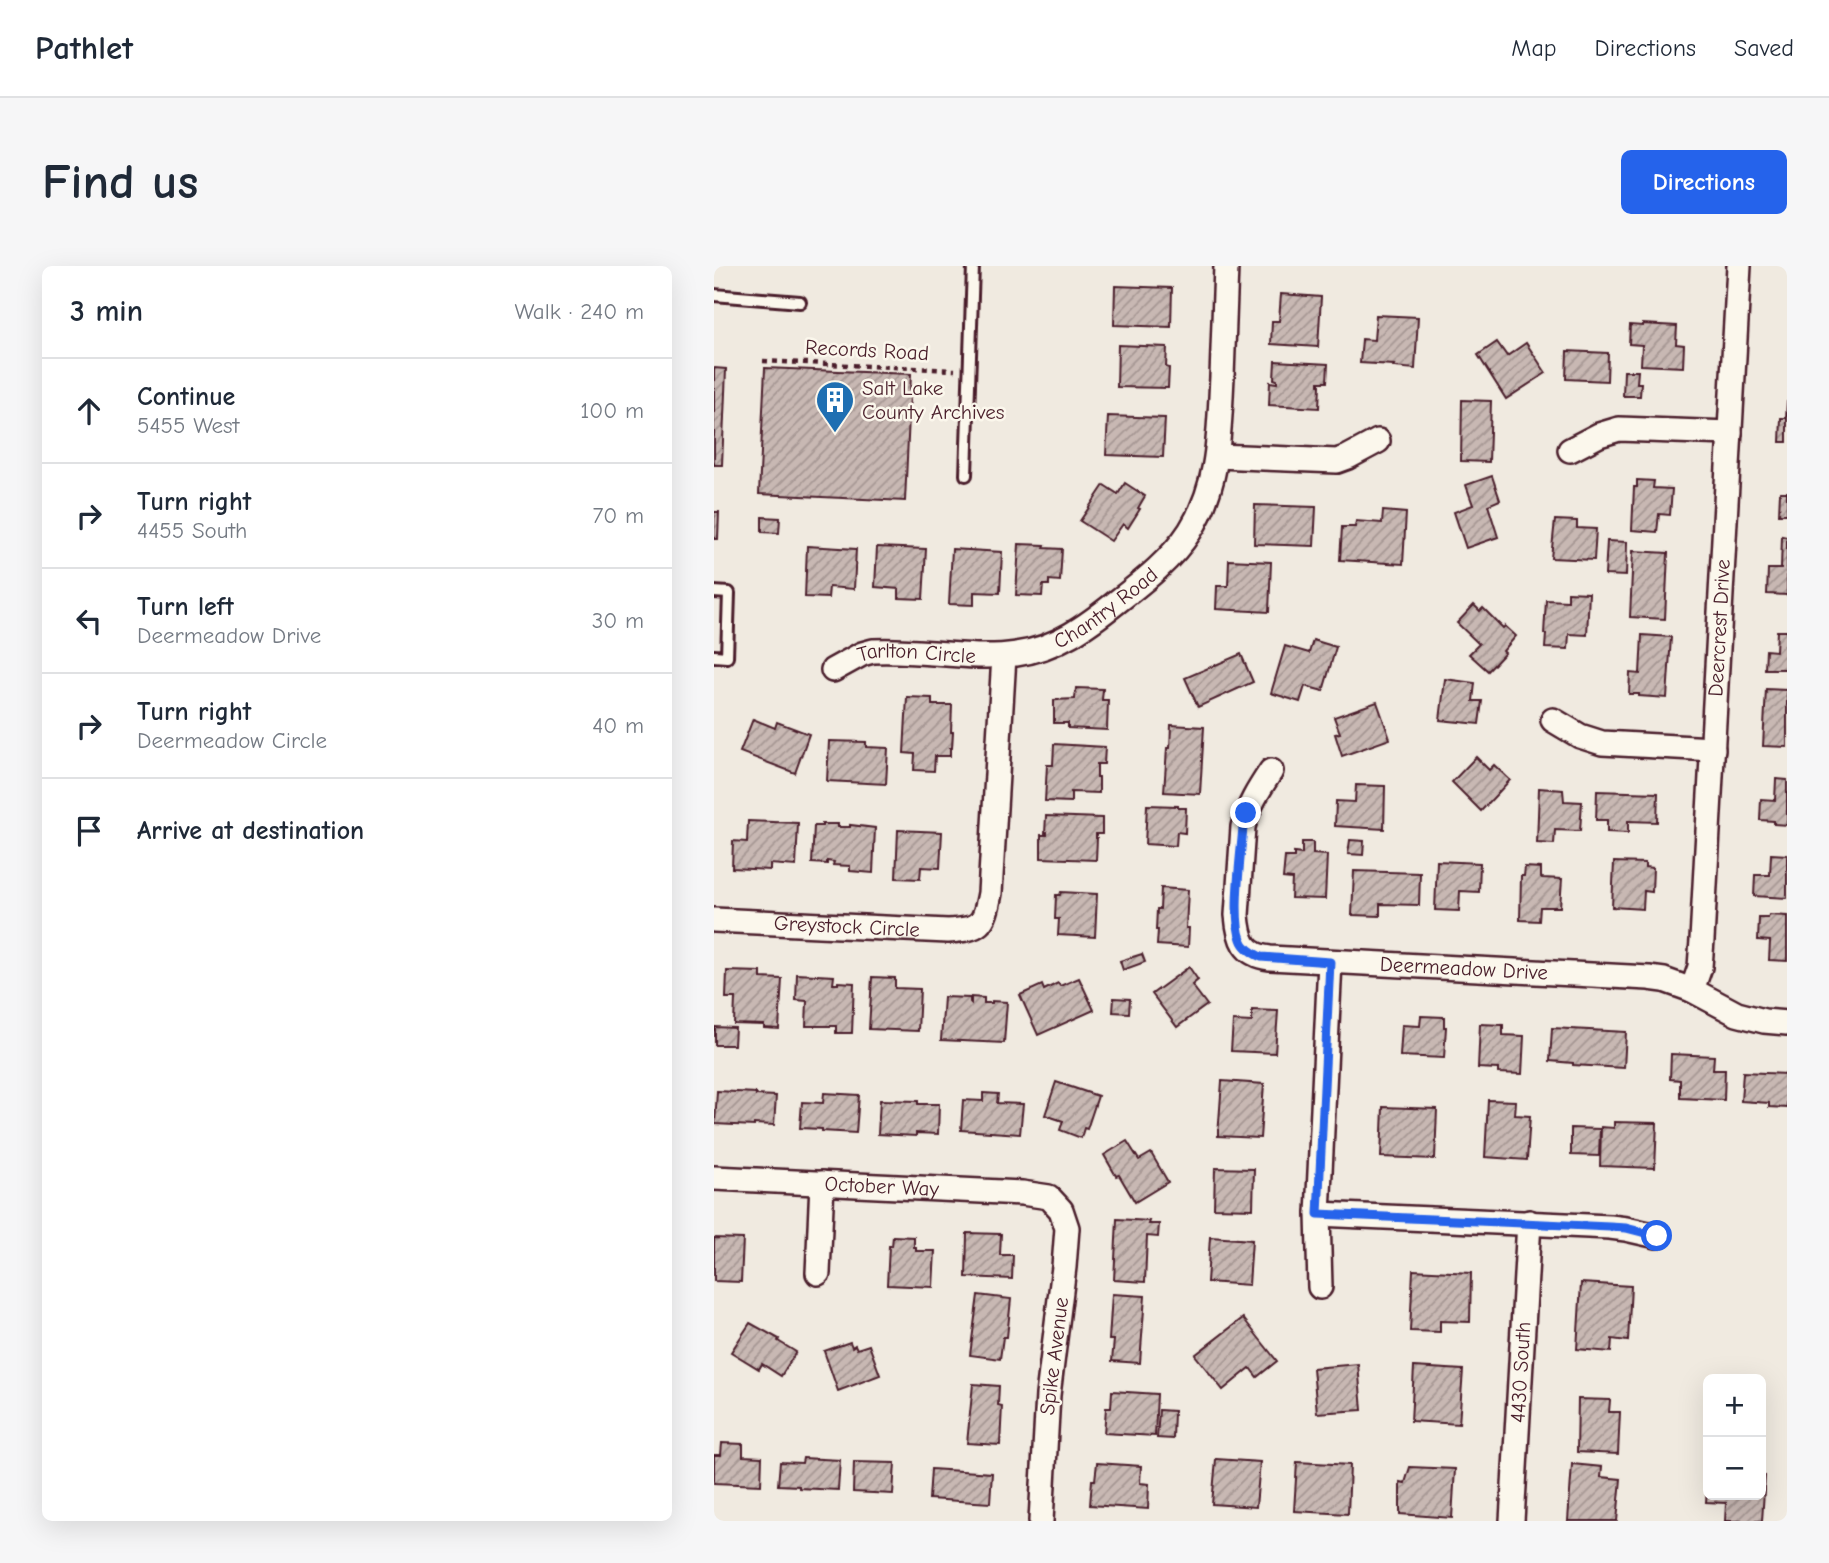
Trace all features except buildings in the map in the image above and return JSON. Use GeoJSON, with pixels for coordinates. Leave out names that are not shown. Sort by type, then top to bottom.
{"type":"FeatureCollection","features":[{"type":"Feature","properties":{"kind":"street","name":"Chantry Road"},"geometry":{"type":"LineString","coordinates":[[1004,656],[1033,651],[1078,631],[1122,598],[1166,560],[1185,539],[1199,514],[1213,477],[1217,456],[1226,266]]}},
{"type":"Feature","properties":{"kind":"street","name":"Deercrest Drive"},"geometry":{"type":"LineString","coordinates":[[1692,990],[1700,967],[1703,940],[1739,266]]}},
{"type":"Feature","properties":{"kind":"street"},"geometry":{"type":"LineString","coordinates":[[1570,450],[1599,435],[1619,429],[1730,433]]}},
{"type":"Feature","properties":{"kind":"street"},"geometry":{"type":"LineString","coordinates":[[1217,456],[1337,461],[1378,441]]}},
{"type":"Feature","properties":{"kind":"street","name":"Tarlton Circle"},"geometry":{"type":"LineString","coordinates":[[833,670],[862,654],[884,650],[1004,656]]}},
{"type":"Feature","properties":{"kind":"street","name":"Greystock Circle"},"geometry":{"type":"LineString","coordinates":[[714,920],[947,931],[970,929],[980,925],[990,893],[1004,656]]}},
{"type":"Feature","properties":{"kind":"street"},"geometry":{"type":"LineString","coordinates":[[1553,720],[1580,736],[1602,743],[1713,749]]}},
{"type":"Feature","properties":{"kind":"street","name":"Deermeadow Drive"},"geometry":{"type":"LineString","coordinates":[[1271,771],[1246,813],[1243,827],[1237,915],[1241,940],[1252,953],[1261,957],[1330,962],[1633,976],[1664,980],[1692,990],[1737,1014],[1764,1021],[1787,1023]]}},
{"type":"Feature","properties":{"kind":"street"},"geometry":{"type":"LineString","coordinates":[[1320,1287],[1318,1214],[1330,962]]}},
{"type":"Feature","properties":{"kind":"street","name":"October Way"},"geometry":{"type":"LineString","coordinates":[[714,1178],[1006,1192],[1049,1197]]}},
{"type":"Feature","properties":{"kind":"street"},"geometry":{"type":"LineString","coordinates":[[818,1273],[822,1183]]}},
{"type":"Feature","properties":{"kind":"street","name":"Spike Avenue"},"geometry":{"type":"LineString","coordinates":[[1041,1521],[1048,1395],[1067,1237],[1064,1219],[1056,1203],[1049,1197]]}},
{"type":"Feature","properties":{"kind":"street"},"geometry":{"type":"LineString","coordinates":[[1318,1214],[1626,1228],[1657,1236]]}},
{"type":"Feature","properties":{"kind":"street","name":"4430 South"},"geometry":{"type":"LineString","coordinates":[[1512,1521],[1529,1222]]}},
{"type":"Feature","properties":{"kind":"lane"},"geometry":{"type":"LineString","coordinates":[[966,475],[973,266]]}},
{"type":"Feature","properties":{"kind":"lane"},"geometry":{"type":"LineString","coordinates":[[714,295],[800,302]]}},
{"type":"Feature","properties":{"kind":"lane"},"geometry":{"type":"LineString","coordinates":[[714,592],[729,593],[727,657],[714,656]]}},
{"type":"Feature","properties":{"kind":"path","name":"Records Road"},"geometry":{"type":"LineString","coordinates":[[764,361],[969,371]]}},
{"type":"Feature","properties":{"kind":"place","name":"Salt Lake County Archives"},"geometry":{"type":"Point","coordinates":[835,434]}},
{"type":"Feature","properties":{"kind":"route"},"geometry":{"type":"LineString","coordinates":[[1246,813],[1237,915],[1241,940],[1252,953],[1261,957],[1330,962],[1318,1214],[1626,1228],[1657,1236]]}}]}
